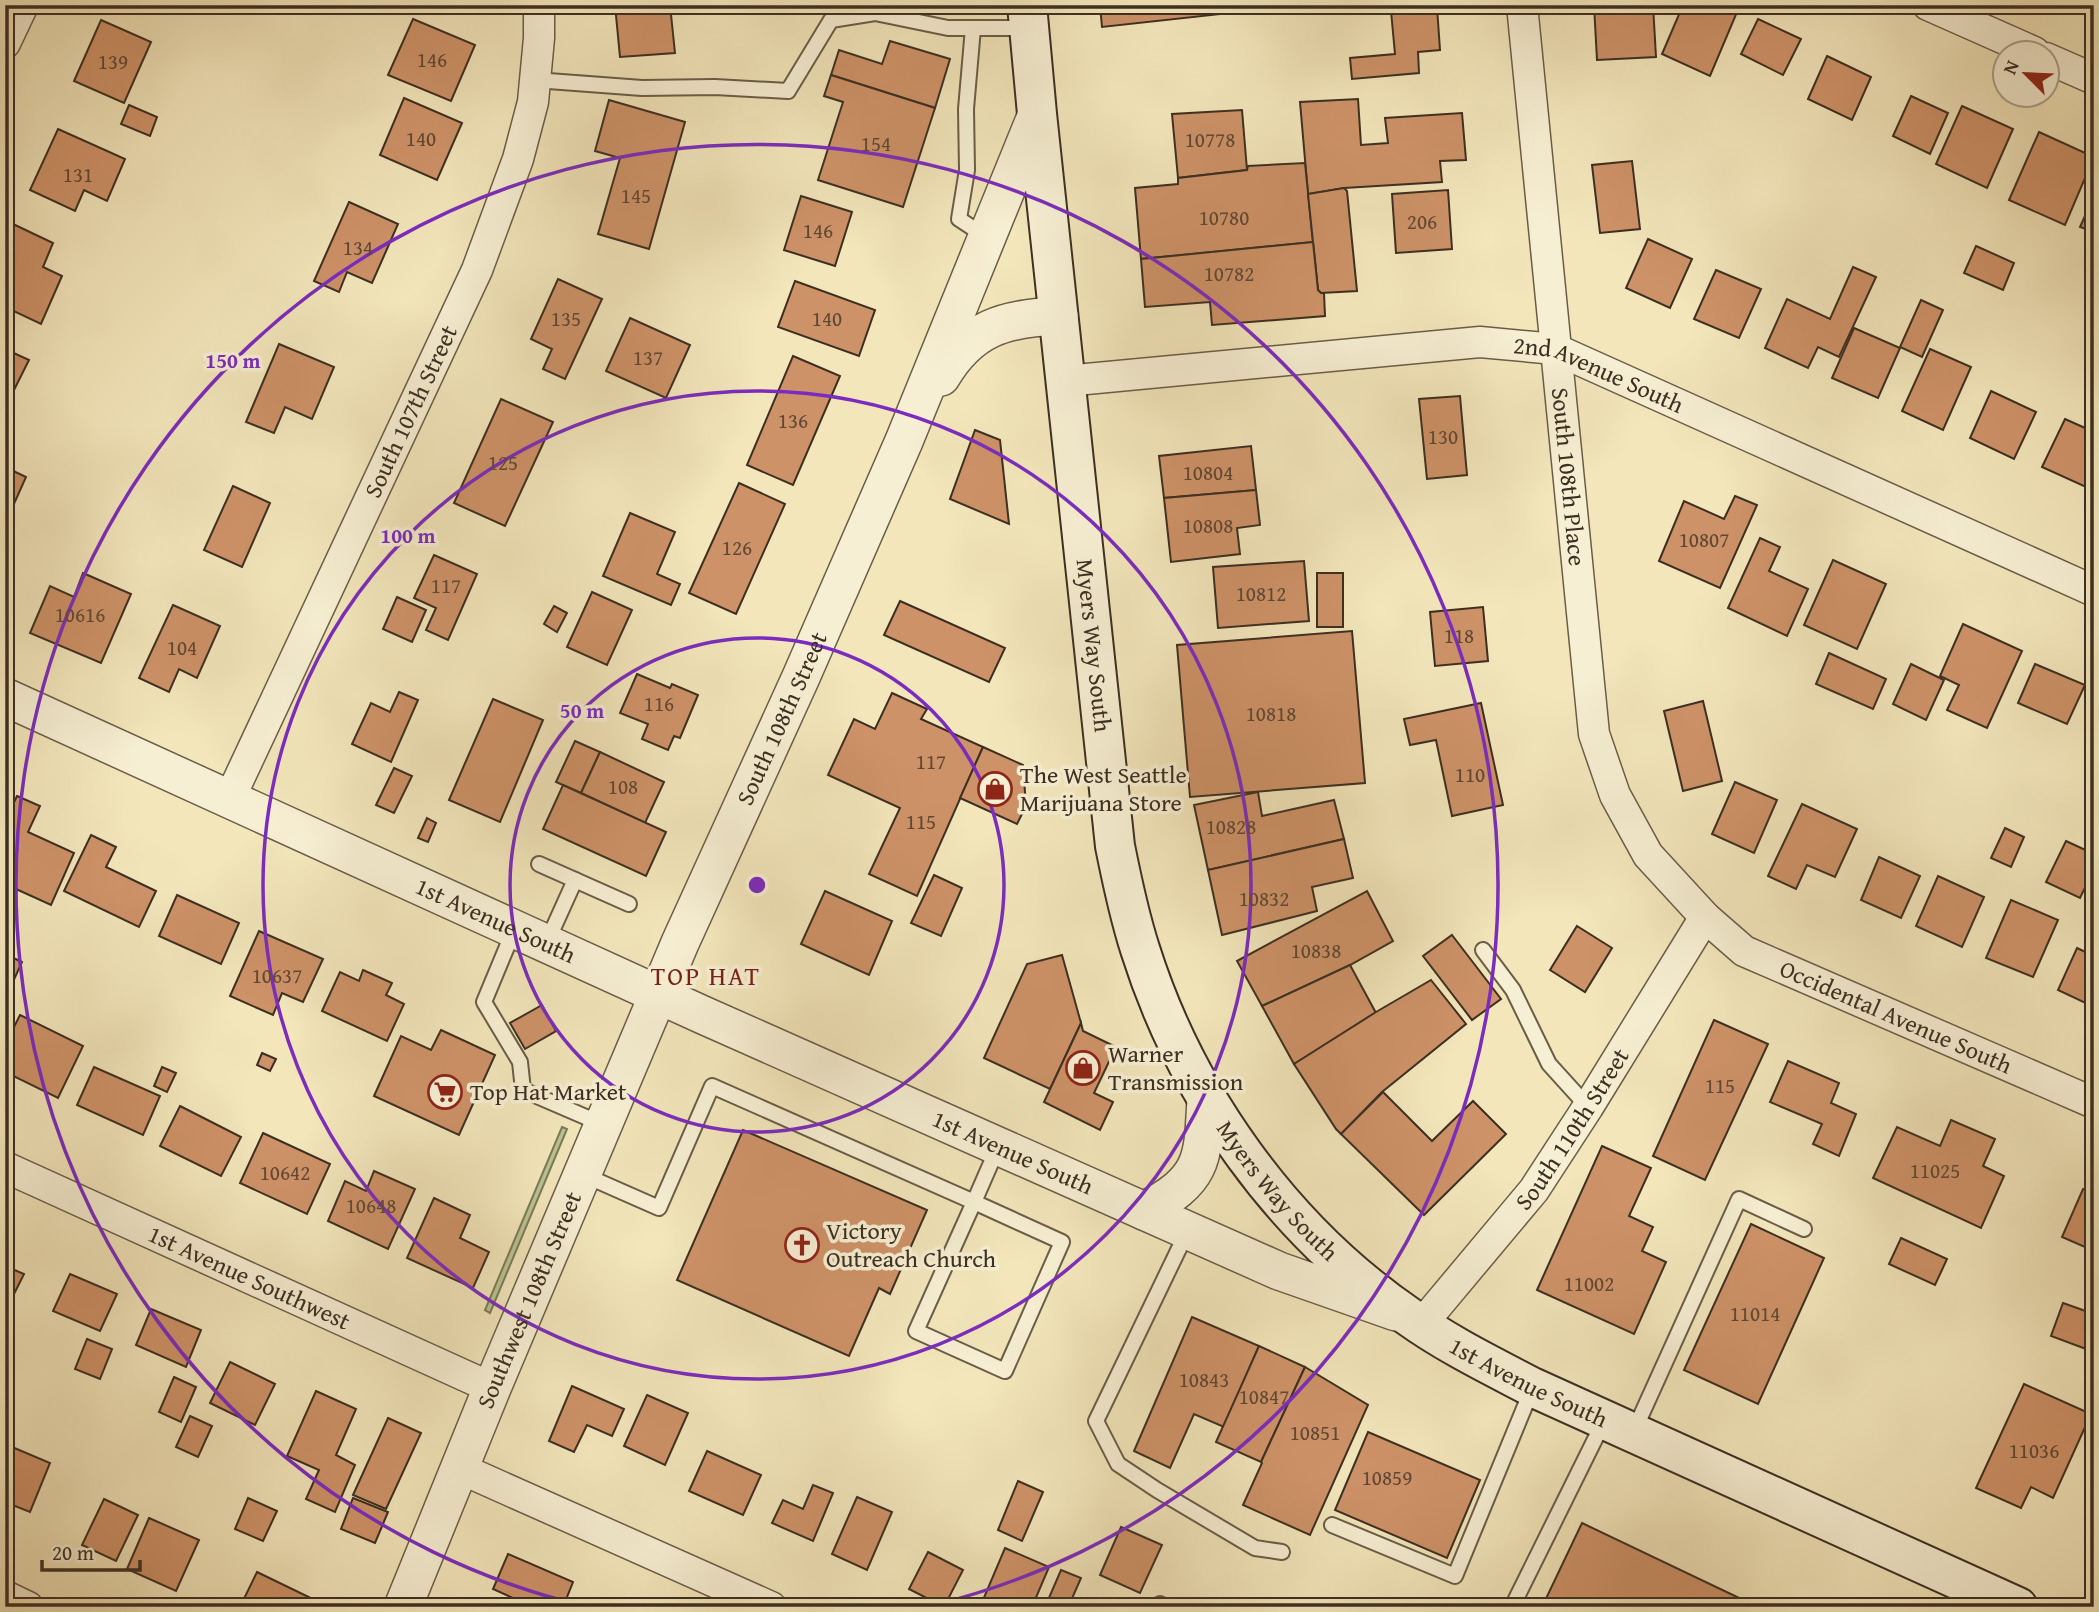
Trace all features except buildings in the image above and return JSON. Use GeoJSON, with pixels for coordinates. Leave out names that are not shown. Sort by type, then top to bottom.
{"type":"FeatureCollection","features":[{"type":"Feature","properties":{"kind":"main road","name":"Myers Way South"},"geometry":{"type":"LineString","coordinates":[[1028,17],[1107,779],[1118,859],[1140,950],[1181,1050],[1206,1097],[1265,1184],[1342,1263],[1414,1320]]}},
{"type":"Feature","properties":{"kind":"main road","name":"1st Avenue South"},"geometry":{"type":"LineString","coordinates":[[1414,1320],[1473,1356],[1532,1387],[2018,1607]]}},
{"type":"Feature","properties":{"kind":"street"},"geometry":{"type":"LineString","coordinates":[[5,43],[23,5]]}},
{"type":"Feature","properties":{"kind":"street","name":"South 107th Street"},"geometry":{"type":"LineString","coordinates":[[229,800],[478,270],[518,159],[533,102],[539,5]]}},
{"type":"Feature","properties":{"kind":"street","name":"South 108th Place"},"geometry":{"type":"LineString","coordinates":[[1522,5],[1594,734],[1615,795],[1648,855],[1705,917]]}},
{"type":"Feature","properties":{"kind":"street"},"geometry":{"type":"LineString","coordinates":[[1928,5],[2002,38]]}},
{"type":"Feature","properties":{"kind":"street"},"geometry":{"type":"LineString","coordinates":[[2060,64],[2094,79]]}},
{"type":"Feature","properties":{"kind":"street","name":"South 108th Street"},"geometry":{"type":"LineString","coordinates":[[659,994],[904,441],[1037,114]]}},
{"type":"Feature","properties":{"kind":"street","name":"South 108th Street"},"geometry":{"type":"LineString","coordinates":[[904,441],[950,362],[976,336],[998,325],[1026,317],[1059,316]]}},
{"type":"Feature","properties":{"kind":"street","name":"2nd Avenue South"},"geometry":{"type":"LineString","coordinates":[[1065,381],[1480,342],[1555,349],[2094,591]]}},
{"type":"Feature","properties":{"kind":"street","name":"1st Avenue South"},"geometry":{"type":"LineString","coordinates":[[5,697],[1279,1272],[1414,1320]]}},
{"type":"Feature","properties":{"kind":"street","name":"Occidental Avenue South"},"geometry":{"type":"LineString","coordinates":[[1705,917],[1744,951],[2094,1103]]}},
{"type":"Feature","properties":{"kind":"street","name":"South 110th Street"},"geometry":{"type":"LineString","coordinates":[[1414,1320],[1534,1190],[1705,917]]}},
{"type":"Feature","properties":{"kind":"street","name":"Southwest 108th Street"},"geometry":{"type":"LineString","coordinates":[[403,1607],[492,1388],[659,994]]}},
{"type":"Feature","properties":{"kind":"street"},"geometry":{"type":"LineString","coordinates":[[1144,1211],[1170,1197],[1190,1178],[1201,1158],[1206,1097]]}},
{"type":"Feature","properties":{"kind":"street","name":"1st Avenue Southwest"},"geometry":{"type":"LineString","coordinates":[[5,1167],[492,1388]]}},
{"type":"Feature","properties":{"kind":"street"},"geometry":{"type":"LineString","coordinates":[[459,1468],[771,1607]]}},
{"type":"Feature","properties":{"kind":"street"},"geometry":{"type":"LineString","coordinates":[[5,1596],[28,1607]]}},
{"type":"Feature","properties":{"kind":"lane"},"geometry":{"type":"LineString","coordinates":[[535,80],[642,88],[788,90],[831,20],[875,13],[948,28],[973,28],[1028,17]]}},
{"type":"Feature","properties":{"kind":"lane"},"geometry":{"type":"LineString","coordinates":[[973,28],[966,110],[967,170],[959,219],[986,237]]}},
{"type":"Feature","properties":{"kind":"lane"},"geometry":{"type":"LineString","coordinates":[[539,864],[628,904]]}},
{"type":"Feature","properties":{"kind":"lane"},"geometry":{"type":"LineString","coordinates":[[575,880],[484,1002],[520,1062],[523,1090],[604,1125]]}},
{"type":"Feature","properties":{"kind":"lane"},"geometry":{"type":"LineString","coordinates":[[1483,950],[1513,990],[1549,1065],[1588,1107]]}},
{"type":"Feature","properties":{"kind":"lane"},"geometry":{"type":"LineString","coordinates":[[583,1174],[659,1208],[712,1086],[974,1202],[1062,1242],[1005,1371],[916,1331],[974,1202],[999,1146]]}},
{"type":"Feature","properties":{"kind":"lane"},"geometry":{"type":"LineString","coordinates":[[1512,1607],[1619,1426],[1739,1199],[1804,1228]]}},
{"type":"Feature","properties":{"kind":"lane"},"geometry":{"type":"LineString","coordinates":[[1188,1230],[1096,1421],[1118,1464],[1255,1548],[1282,1552]]}},
{"type":"Feature","properties":{"kind":"lane"},"geometry":{"type":"LineString","coordinates":[[1332,1525],[1455,1576],[1532,1387]]}},
{"type":"Feature","properties":{"kind":"green space"},"geometry":{"type":"Polygon","coordinates":[[[562,1127],[567,1129],[490,1313],[485,1310],[562,1127]]]}},
{"type":"Feature","properties":{"kind":"place","name":"The West Seattle Marijuana Store"},"geometry":{"type":"Point","coordinates":[995,789]}},
{"type":"Feature","properties":{"kind":"place","name":"Warner Transmission"},"geometry":{"type":"Point","coordinates":[1083,1068]}},
{"type":"Feature","properties":{"kind":"place","name":"Top Hat Market"},"geometry":{"type":"Point","coordinates":[445,1092]}},
{"type":"Feature","properties":{"kind":"place","name":"Victory Outreach Church"},"geometry":{"type":"Point","coordinates":[802,1245]}},
{"type":"Feature","properties":{"kind":"district","name":"TOP HAT"},"geometry":{"type":"Point","coordinates":[706,976]}}]}
